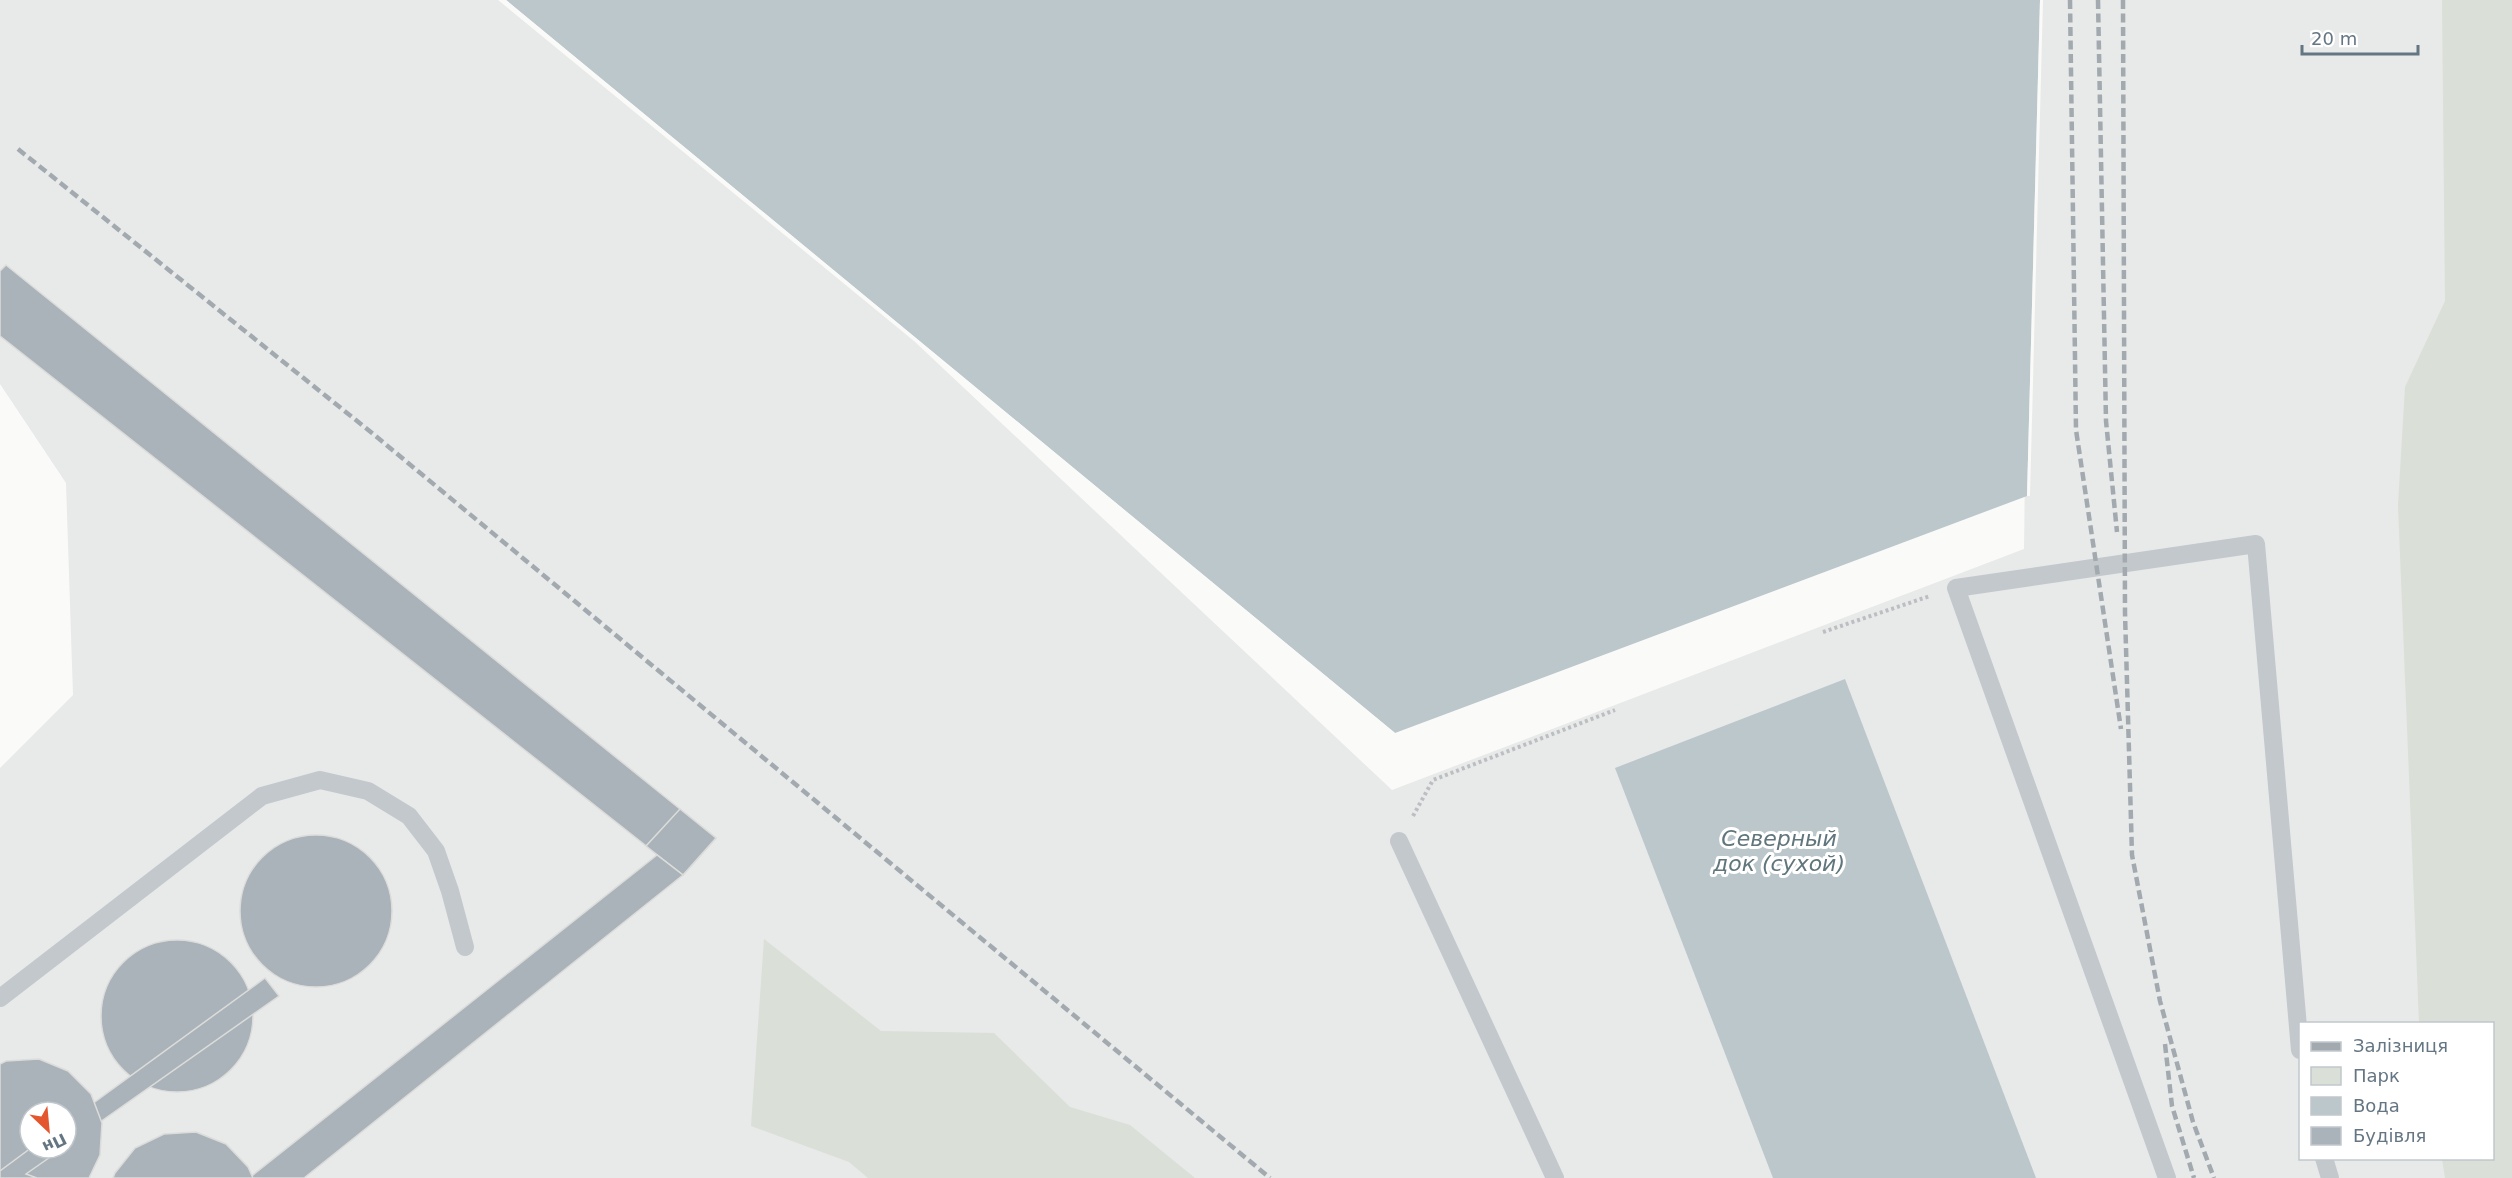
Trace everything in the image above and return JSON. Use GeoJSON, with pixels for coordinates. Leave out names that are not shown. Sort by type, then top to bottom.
{"type":"FeatureCollection","features":[{"type":"Feature","properties":{"kind":"lane"},"geometry":{"type":"LineString","coordinates":[[2167,1178],[1956,588],[2256,544],[2299,1028]]}},
{"type":"Feature","properties":{"kind":"lane"},"geometry":{"type":"LineString","coordinates":[[0,998],[262,796],[320,780],[368,791],[409,816],[436,851],[450,891],[465,947]]}},
{"type":"Feature","properties":{"kind":"lane"},"geometry":{"type":"LineString","coordinates":[[1399,842],[1555,1178]]}},
{"type":"Feature","properties":{"kind":"lane"},"geometry":{"type":"LineString","coordinates":[[2325,1160],[2330,1178]]}},
{"type":"Feature","properties":{"kind":"path"},"geometry":{"type":"LineString","coordinates":[[1823,632],[1956,588]]}},
{"type":"Feature","properties":{"kind":"path"},"geometry":{"type":"LineString","coordinates":[[1399,842],[1433,780],[1615,710]]}},
{"type":"Feature","properties":{"kind":"shaded area"},"geometry":{"type":"Polygon","coordinates":[[[0,0],[498,0],[914,341],[1392,790],[2024,549],[2031,0],[2512,0],[2512,1178],[0,1178],[0,768],[73,695],[66,483],[0,384],[0,0]]]}},
{"type":"Feature","properties":{"kind":"green space"},"geometry":{"type":"Polygon","coordinates":[[[2442,0],[2512,0],[2512,1178],[2445,1178],[2442,1160],[2494,1160],[2494,1022],[2419,1022],[2398,505],[2405,387],[2445,301],[2442,0]]]}},
{"type":"Feature","properties":{"kind":"green space"},"geometry":{"type":"Polygon","coordinates":[[[764,939],[881,1031],[994,1033],[1070,1107],[1130,1125],[1195,1178],[868,1178],[849,1162],[751,1126],[764,939]]]}},
{"type":"Feature","properties":{"kind":"water"},"geometry":{"type":"Polygon","coordinates":[[[506,0],[2040,0],[2027,496],[1395,733],[506,0]]]}},
{"type":"Feature","properties":{"kind":"water","name":"Северный док (сухой)"},"geometry":{"type":"Polygon","coordinates":[[[1845,679],[2036,1178],[1773,1178],[1615,768],[1845,679]]]}},
{"type":"Feature","properties":{"kind":"pier"},"geometry":{"type":"Polygon","coordinates":[[[503,0],[506,0],[1395,733],[1393,735],[503,0]]]}},
{"type":"Feature","properties":{"kind":"pier"},"geometry":{"type":"Polygon","coordinates":[[[2040,0],[2043,0],[2030,496],[2027,496],[2040,0]]]}},
{"type":"Feature","properties":{"kind":"building"},"geometry":{"type":"Polygon","coordinates":[[[6,265],[716,838],[683,875],[0,336],[0,271],[6,265]]]}},
{"type":"Feature","properties":{"kind":"building"},"geometry":{"type":"Polygon","coordinates":[[[680,809],[716,838],[683,875],[646,846],[680,809]]]}},
{"type":"Feature","properties":{"kind":"building"},"geometry":{"type":"Polygon","coordinates":[[[316,835],[331,836],[345,841],[370,857],[386,882],[391,896],[391,926],[386,940],[370,965],[345,981],[331,986],[316,987],[301,986],[287,981],[262,965],[246,940],[241,926],[240,911],[241,896],[246,882],[262,857],[287,841],[301,836],[316,835]]]}},
{"type":"Feature","properties":{"kind":"building"},"geometry":{"type":"Polygon","coordinates":[[[657,855],[683,875],[304,1178],[249,1178],[657,855]]]}},
{"type":"Feature","properties":{"kind":"building"},"geometry":{"type":"Polygon","coordinates":[[[177,940],[192,941],[206,946],[231,962],[247,987],[252,1001],[252,1031],[247,1045],[231,1070],[206,1086],[192,1091],[177,1092],[162,1091],[148,1086],[123,1070],[107,1045],[102,1031],[101,1016],[102,1001],[107,987],[123,962],[148,946],[162,941],[177,940]]]}},
{"type":"Feature","properties":{"kind":"building"},"geometry":{"type":"Polygon","coordinates":[[[265,978],[279,996],[78,1138],[78,1114],[265,978]]]}},
{"type":"Feature","properties":{"kind":"building"},"geometry":{"type":"Polygon","coordinates":[[[39,1059],[68,1071],[91,1094],[102,1123],[100,1155],[89,1178],[0,1178],[0,1064],[6,1061],[39,1059]]]}},
{"type":"Feature","properties":{"kind":"building"},"geometry":{"type":"Polygon","coordinates":[[[196,1132],[226,1144],[248,1167],[253,1178],[113,1178],[135,1148],[164,1134],[196,1132]]]}},
{"type":"Feature","properties":{"kind":"building"},"geometry":{"type":"Polygon","coordinates":[[[18,1158],[18,1160],[46,1160],[26,1174],[37,1178],[0,1178],[0,1171],[18,1158]]]}},
{"type":"Feature","properties":{"kind":"railway"},"geometry":{"type":"LineString","coordinates":[[2070,0],[2076,430],[2121,729]]}},
{"type":"Feature","properties":{"kind":"railway"},"geometry":{"type":"LineString","coordinates":[[2098,0],[2106,421],[2117,532]]}},
{"type":"Feature","properties":{"kind":"railway"},"geometry":{"type":"LineString","coordinates":[[2123,0],[2125,613],[2132,855],[2160,1001],[2193,1122],[2214,1178]]}},
{"type":"Feature","properties":{"kind":"railway"},"geometry":{"type":"LineString","coordinates":[[18,149],[372,433],[1270,1178]]}},
{"type":"Feature","properties":{"kind":"railway"},"geometry":{"type":"LineString","coordinates":[[2165,1044],[2172,1106],[2194,1178]]}}]}
